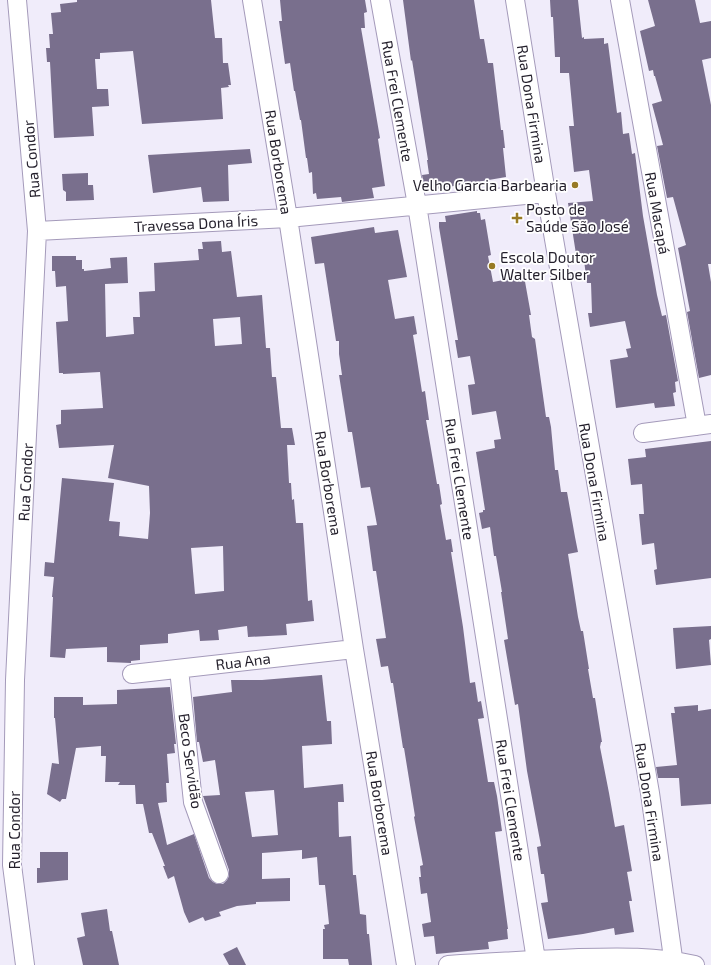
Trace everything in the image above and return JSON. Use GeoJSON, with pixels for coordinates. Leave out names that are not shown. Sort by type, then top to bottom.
{"type":"FeatureCollection","features":[{"type":"Feature","properties":{"kind":"street","name":"Rua Condor"},"geometry":{"type":"LineString","coordinates":[[17,0],[37,232],[6,834],[12,865],[25,965]]}},
{"type":"Feature","properties":{"kind":"street","name":"Rua Borborema"},"geometry":{"type":"LineString","coordinates":[[252,0],[288,218],[354,649],[406,965]]}},
{"type":"Feature","properties":{"kind":"street","name":"Rua Frei Clemente"},"geometry":{"type":"LineString","coordinates":[[380,0],[417,204],[536,960]]}},
{"type":"Feature","properties":{"kind":"street","name":"Rua Dona Firmina"},"geometry":{"type":"LineString","coordinates":[[515,0],[546,193],[650,792],[674,962]]}},
{"type":"Feature","properties":{"kind":"street","name":"Rua Macapá"},"geometry":{"type":"LineString","coordinates":[[620,0],[704,425]]}},
{"type":"Feature","properties":{"kind":"street","name":"Travessa Dona Íris"},"geometry":{"type":"LineString","coordinates":[[37,232],[288,218],[417,204],[546,193]]}},
{"type":"Feature","properties":{"kind":"street"},"geometry":{"type":"LineString","coordinates":[[643,433],[704,425]]}},
{"type":"Feature","properties":{"kind":"street","name":"Rua Ana"},"geometry":{"type":"LineString","coordinates":[[132,674],[354,649]]}},
{"type":"Feature","properties":{"kind":"street","name":"Beco Servidão"},"geometry":{"type":"LineString","coordinates":[[179,669],[193,802],[219,874]]}},
{"type":"Feature","properties":{"kind":"street"},"geometry":{"type":"LineString","coordinates":[[448,965],[629,957],[695,965]]}},
{"type":"Feature","properties":{"kind":"building"},"geometry":{"type":"Polygon","coordinates":[[[77,0],[211,0],[215,38],[222,38],[223,63],[228,63],[231,85],[228,85],[229,87],[221,88],[223,119],[142,124],[133,51],[100,53],[100,59],[95,59],[97,89],[108,89],[109,106],[92,107],[94,136],[54,138],[50,62],[47,62],[46,48],[50,48],[49,34],[53,34],[51,13],[61,12],[60,4],[77,2],[77,0]]]}},
{"type":"Feature","properties":{"kind":"building"},"geometry":{"type":"Polygon","coordinates":[[[280,0],[365,0],[367,12],[364,13],[365,28],[361,28],[380,138],[378,139],[385,186],[372,188],[374,198],[342,202],[341,197],[317,199],[316,193],[313,194],[312,172],[309,173],[290,63],[285,64],[279,21],[282,21],[280,0]]]}},
{"type":"Feature","properties":{"kind":"building"},"geometry":{"type":"Polygon","coordinates":[[[403,0],[474,0],[480,39],[484,39],[488,63],[493,63],[501,130],[503,130],[506,177],[425,191],[422,175],[429,174],[428,160],[412,60],[411,61],[403,0]]]}},
{"type":"Feature","properties":{"kind":"building"},"geometry":{"type":"Polygon","coordinates":[[[550,0],[578,0],[582,38],[604,38],[604,44],[608,43],[617,113],[621,112],[623,134],[629,133],[632,154],[635,153],[643,216],[657,295],[662,316],[666,315],[678,381],[675,382],[676,392],[673,393],[675,406],[655,408],[654,403],[616,408],[610,360],[628,357],[626,349],[631,348],[625,321],[590,327],[588,313],[592,313],[591,283],[587,283],[583,253],[576,254],[568,203],[593,201],[589,170],[574,172],[569,126],[574,126],[569,73],[560,73],[560,57],[555,57],[553,17],[551,17],[550,0]]]}},
{"type":"Feature","properties":{"kind":"building"},"geometry":{"type":"Polygon","coordinates":[[[648,0],[695,0],[700,23],[711,21],[711,58],[702,60],[711,105],[711,264],[708,264],[711,282],[711,375],[699,378],[687,312],[690,311],[678,248],[686,245],[673,197],[667,198],[657,146],[663,145],[652,104],[662,101],[653,70],[649,71],[640,31],[655,26],[648,0]]]}},
{"type":"Feature","properties":{"kind":"building"},"geometry":{"type":"Polygon","coordinates":[[[250,149],[252,163],[228,165],[229,201],[203,202],[201,187],[153,193],[148,155],[250,149]]]}},
{"type":"Feature","properties":{"kind":"building"},"geometry":{"type":"Polygon","coordinates":[[[88,173],[88,185],[93,185],[94,200],[66,201],[66,192],[63,190],[62,174],[88,173]]]}},
{"type":"Feature","properties":{"kind":"building"},"geometry":{"type":"Polygon","coordinates":[[[477,211],[477,213],[480,213],[481,220],[485,219],[491,255],[488,256],[493,282],[524,276],[531,315],[529,315],[532,337],[535,339],[546,417],[549,417],[551,427],[555,470],[558,470],[561,492],[567,492],[578,552],[568,554],[578,617],[581,631],[583,631],[593,698],[595,698],[602,742],[600,747],[615,827],[624,825],[632,871],[627,872],[632,901],[629,901],[634,932],[615,935],[614,928],[548,939],[541,903],[548,902],[544,874],[541,874],[537,847],[541,846],[527,771],[518,704],[515,705],[504,640],[508,639],[502,592],[496,556],[494,556],[490,527],[482,529],[479,513],[485,510],[476,452],[495,448],[494,440],[501,439],[496,411],[472,415],[468,385],[475,384],[470,356],[458,358],[455,340],[458,340],[439,227],[439,222],[446,222],[445,216],[477,211]]]}},
{"type":"Feature","properties":{"kind":"building"},"geometry":{"type":"Polygon","coordinates":[[[374,227],[375,233],[398,230],[407,277],[388,280],[395,319],[414,316],[417,334],[413,335],[422,392],[425,391],[429,420],[426,420],[437,484],[439,484],[442,504],[440,505],[446,540],[451,539],[453,552],[451,552],[470,683],[475,682],[478,702],[481,701],[484,718],[478,719],[488,782],[494,782],[497,796],[502,831],[495,832],[508,929],[508,939],[488,942],[489,949],[436,954],[434,936],[424,937],[422,924],[431,922],[427,893],[421,894],[419,877],[421,877],[420,866],[423,865],[393,683],[391,683],[388,666],[381,667],[376,639],[386,638],[376,571],[373,571],[367,526],[377,525],[370,487],[361,488],[352,432],[348,432],[339,375],[342,375],[339,341],[336,341],[324,263],[315,264],[311,237],[374,227]]]}},
{"type":"Feature","properties":{"kind":"building"},"geometry":{"type":"Polygon","coordinates":[[[221,241],[222,252],[231,251],[237,297],[262,295],[266,348],[270,348],[272,377],[276,377],[281,428],[292,428],[295,445],[287,445],[289,483],[291,483],[292,500],[294,499],[296,523],[303,523],[308,601],[312,600],[314,621],[286,624],[287,635],[248,637],[247,626],[218,630],[219,640],[200,641],[199,630],[168,634],[168,643],[140,645],[140,660],[131,661],[131,663],[107,662],[107,647],[66,649],[65,658],[50,657],[54,577],[44,576],[45,562],[54,563],[62,478],[114,483],[109,521],[120,522],[119,536],[148,539],[150,513],[149,486],[108,478],[114,445],[59,448],[56,425],[61,424],[61,410],[103,408],[100,372],[59,373],[56,322],[68,321],[66,286],[56,287],[55,271],[52,271],[52,256],[76,256],[76,260],[82,260],[82,269],[84,269],[84,271],[111,268],[110,258],[127,257],[128,283],[105,284],[106,337],[134,334],[133,317],[140,317],[139,292],[155,291],[154,263],[199,260],[198,249],[203,249],[202,242],[221,241]],[[240,317],[213,319],[215,346],[242,344],[240,317]],[[223,546],[191,548],[195,594],[224,591],[223,546]]]}},
{"type":"Feature","properties":{"kind":"building"},"geometry":{"type":"Polygon","coordinates":[[[711,441],[711,578],[656,585],[654,570],[657,569],[654,543],[642,545],[639,514],[644,514],[642,484],[631,485],[628,459],[646,457],[645,449],[711,441]]]}},
{"type":"Feature","properties":{"kind":"building"},"geometry":{"type":"Polygon","coordinates":[[[711,626],[711,639],[709,640],[711,665],[676,669],[673,628],[711,626]]]}},
{"type":"Feature","properties":{"kind":"building"},"geometry":{"type":"Polygon","coordinates":[[[322,675],[327,721],[331,721],[332,744],[302,746],[304,788],[343,784],[344,802],[338,802],[339,837],[351,836],[353,875],[356,875],[360,914],[366,915],[367,934],[369,934],[372,965],[349,965],[348,959],[323,959],[323,929],[325,929],[324,925],[329,924],[325,885],[319,885],[317,857],[302,859],[302,850],[262,853],[262,879],[290,878],[290,901],[256,902],[256,904],[237,906],[219,912],[221,916],[205,921],[203,917],[189,923],[184,912],[174,876],[168,879],[163,866],[165,866],[152,833],[149,833],[143,804],[136,804],[135,785],[118,785],[120,782],[105,782],[106,756],[101,756],[101,746],[76,748],[66,799],[62,799],[60,802],[47,794],[52,763],[59,764],[54,718],[54,697],[83,697],[83,705],[117,704],[117,690],[170,687],[176,744],[174,744],[175,753],[167,754],[169,783],[166,783],[167,802],[158,803],[167,845],[194,834],[209,878],[217,884],[223,884],[229,876],[229,870],[203,796],[220,795],[215,760],[203,762],[199,742],[197,742],[193,697],[232,692],[231,680],[262,680],[322,675]],[[274,790],[245,792],[252,837],[278,835],[274,790]]]}},
{"type":"Feature","properties":{"kind":"building"},"geometry":{"type":"Polygon","coordinates":[[[698,705],[698,711],[711,709],[711,804],[681,806],[679,778],[658,778],[656,767],[677,765],[671,713],[675,713],[674,707],[698,705]]]}},
{"type":"Feature","properties":{"kind":"building"},"geometry":{"type":"Polygon","coordinates":[[[40,852],[68,852],[68,880],[37,883],[37,868],[40,868],[40,852]]]}},
{"type":"Feature","properties":{"kind":"building"},"geometry":{"type":"Polygon","coordinates":[[[107,909],[110,931],[112,931],[119,965],[83,965],[77,938],[85,936],[81,913],[107,909]]]}},
{"type":"Feature","properties":{"kind":"building"},"geometry":{"type":"Polygon","coordinates":[[[237,947],[246,965],[229,965],[223,954],[237,947]]]}},
{"type":"Feature","properties":{"kind":"place","name":"Velho Garcia Barbearia"},"geometry":{"type":"Point","coordinates":[575,185]}},
{"type":"Feature","properties":{"kind":"place","name":"Posto de Saúde São José"},"geometry":{"type":"Point","coordinates":[517,218]}},
{"type":"Feature","properties":{"kind":"place","name":"Escola Doutor Walter Silber"},"geometry":{"type":"Point","coordinates":[492,266]}}]}
